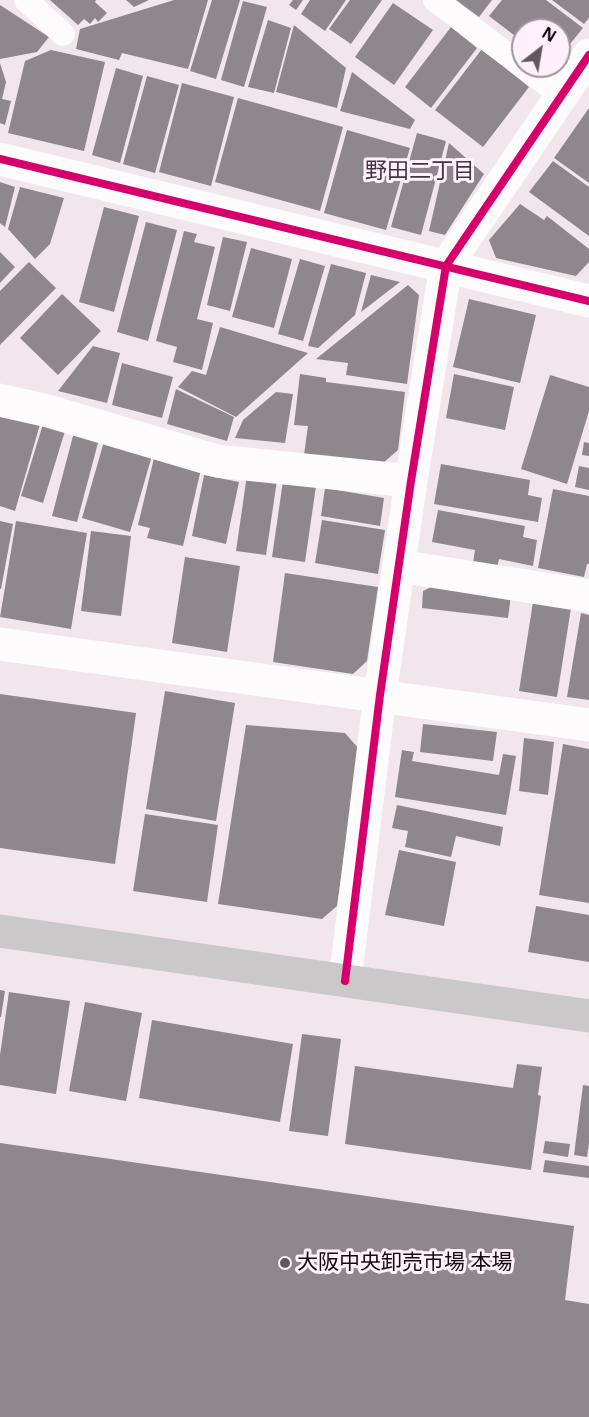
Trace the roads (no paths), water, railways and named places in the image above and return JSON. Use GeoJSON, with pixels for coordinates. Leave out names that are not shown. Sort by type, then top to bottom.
{"type":"FeatureCollection","features":[{"type":"Feature","properties":{"kind":"street"},"geometry":{"type":"LineString","coordinates":[[345,981],[380,695],[411,481],[446,266],[589,55]]}},
{"type":"Feature","properties":{"kind":"street"},"geometry":{"type":"LineString","coordinates":[[0,159],[446,266],[584,294]]}},
{"type":"Feature","properties":{"kind":"street"},"geometry":{"type":"LineString","coordinates":[[0,399],[217,461],[411,481]]}},
{"type":"Feature","properties":{"kind":"street"},"geometry":{"type":"LineString","coordinates":[[399,566],[589,596]]}},
{"type":"Feature","properties":{"kind":"street"},"geometry":{"type":"LineString","coordinates":[[0,644],[589,725]]}},
{"type":"Feature","properties":{"kind":"street"},"geometry":{"type":"LineString","coordinates":[[0,931],[589,1016]]}},
{"type":"Feature","properties":{"kind":"lane"},"geometry":{"type":"LineString","coordinates":[[26,0],[63,34]]}},
{"type":"Feature","properties":{"kind":"lane"},"geometry":{"type":"LineString","coordinates":[[435,0],[561,95]]}},
{"type":"Feature","properties":{"kind":"place","name":"大阪中央卸売市場 本場"},"geometry":{"type":"Point","coordinates":[285,1263]}},
{"type":"Feature","properties":{"kind":"district","name":"野田二丁目"},"geometry":{"type":"Point","coordinates":[420,172]}}]}
